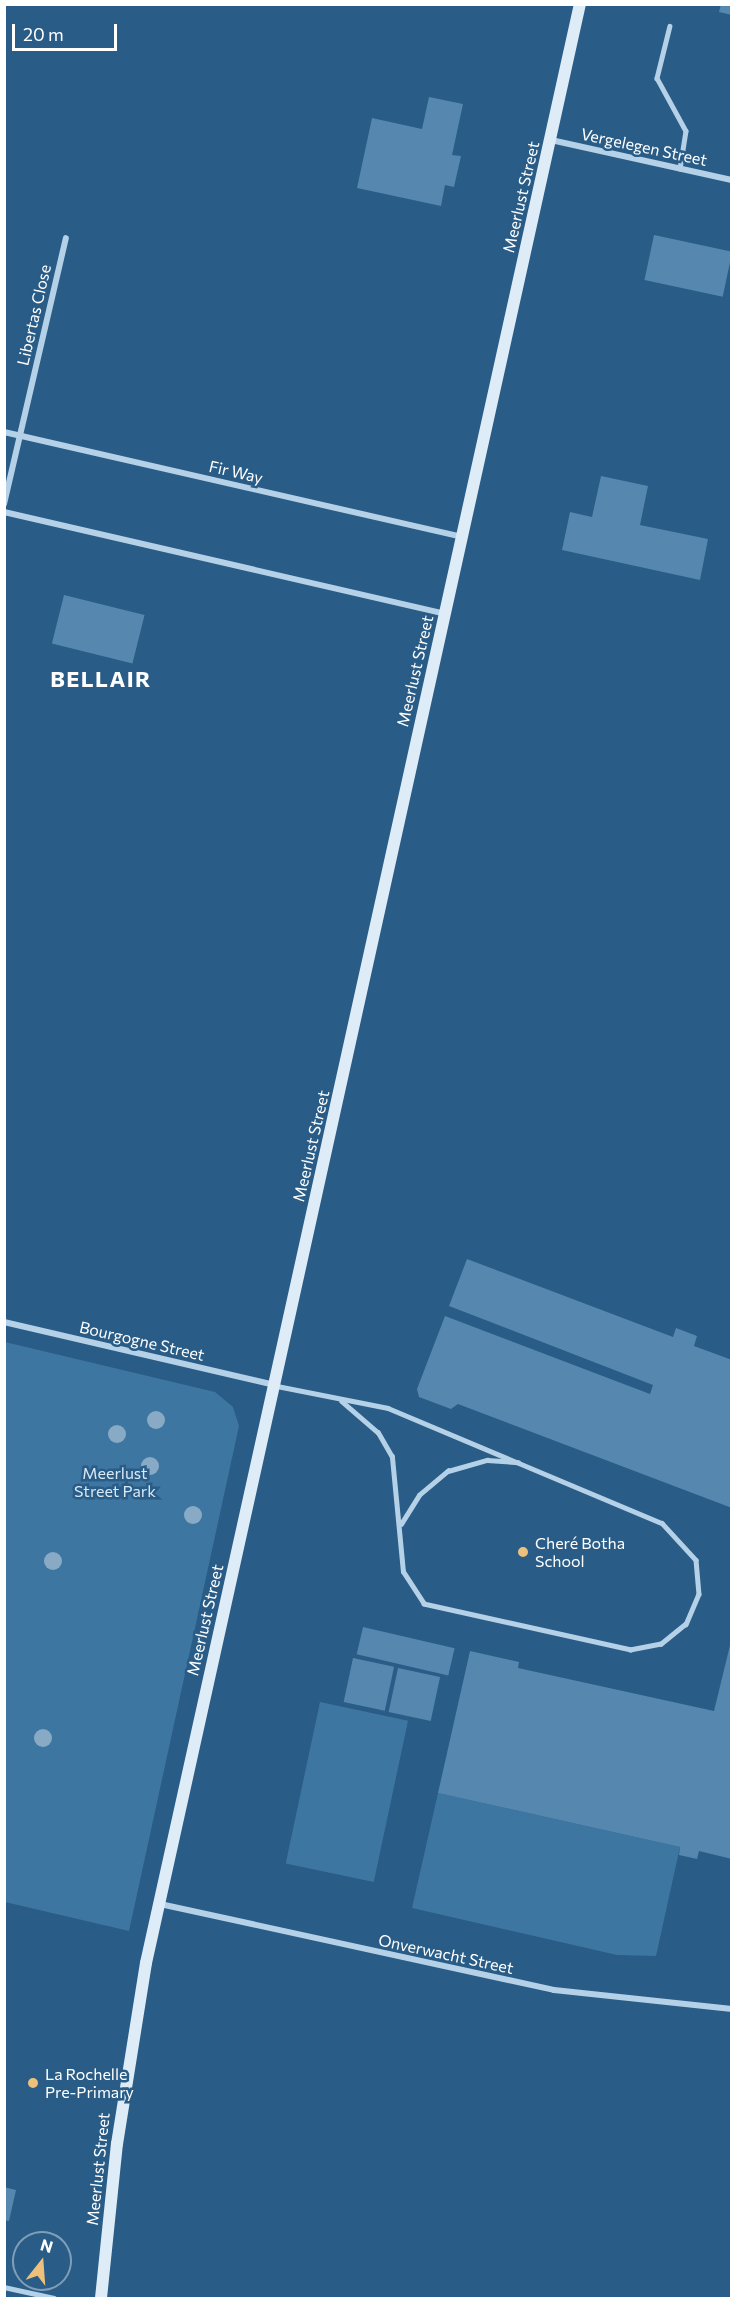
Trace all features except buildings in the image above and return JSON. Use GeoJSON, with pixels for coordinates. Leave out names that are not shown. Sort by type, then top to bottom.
{"type":"FeatureCollection","features":[{"type":"Feature","properties":{"kind":"street","name":"Meerlust Street"},"geometry":{"type":"LineString","coordinates":[[101,2298],[126,2079],[159,1904],[580,4]]}},
{"type":"Feature","properties":{"kind":"street","name":"Vergelegen Street"},"geometry":{"type":"LineString","coordinates":[[551,140],[732,180]]}},
{"type":"Feature","properties":{"kind":"street","name":"Libertas Close"},"geometry":{"type":"LineString","coordinates":[[4,504],[66,238]]}},
{"type":"Feature","properties":{"kind":"street","name":"Fir Way"},"geometry":{"type":"LineString","coordinates":[[4,432],[462,537]]}},
{"type":"Feature","properties":{"kind":"street"},"geometry":{"type":"LineString","coordinates":[[4,512],[445,614]]}},
{"type":"Feature","properties":{"kind":"street","name":"Bourgogne Street"},"geometry":{"type":"LineString","coordinates":[[4,1322],[274,1385]]}},
{"type":"Feature","properties":{"kind":"street","name":"Onverwacht Street"},"geometry":{"type":"LineString","coordinates":[[159,1904],[554,1990],[732,2009]]}},
{"type":"Feature","properties":{"kind":"lane"},"geometry":{"type":"LineString","coordinates":[[670,26],[657,78],[686,131],[680,169]]}},
{"type":"Feature","properties":{"kind":"lane"},"geometry":{"type":"LineString","coordinates":[[274,1385],[342,1402],[387,1408],[527,1463],[662,1523],[688,1545],[696,1560],[699,1594],[675,1635],[631,1650],[435,1610],[407,1584],[401,1524],[388,1449],[362,1415],[342,1402]]}},
{"type":"Feature","properties":{"kind":"lane"},"geometry":{"type":"LineString","coordinates":[[401,1524],[419,1495],[448,1472],[487,1460],[527,1463]]}},
{"type":"Feature","properties":{"kind":"lane"},"geometry":{"type":"LineString","coordinates":[[4,2287],[54,2298]]}},
{"type":"Feature","properties":{"kind":"green space","name":"Meerlust Street Park"},"geometry":{"type":"Polygon","coordinates":[[[5,1342],[215,1392],[233,1407],[239,1426],[129,1931],[5,1902],[5,1342]]]}},
{"type":"Feature","properties":{"kind":"green space"},"geometry":{"type":"Polygon","coordinates":[[[320,1702],[408,1721],[374,1882],[286,1863],[320,1702]]]}},
{"type":"Feature","properties":{"kind":"green space"},"geometry":{"type":"Polygon","coordinates":[[[438,1793],[680,1847],[656,1956],[617,1955],[412,1908],[438,1793]]]}},
{"type":"Feature","properties":{"kind":"place","name":"Cheré Botha School"},"geometry":{"type":"Point","coordinates":[523,1552]}},
{"type":"Feature","properties":{"kind":"place","name":"La Rochelle Pre-Primary"},"geometry":{"type":"Point","coordinates":[33,2083]}},
{"type":"Feature","properties":{"kind":"district","name":"BELLAIR"},"geometry":{"type":"Point","coordinates":[101,679]}}]}
